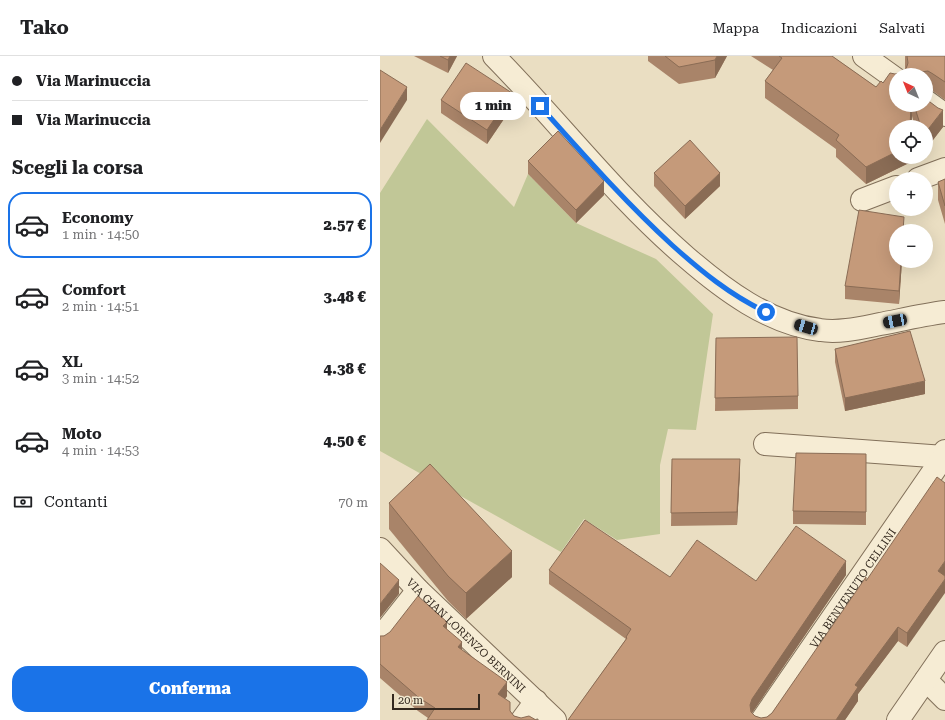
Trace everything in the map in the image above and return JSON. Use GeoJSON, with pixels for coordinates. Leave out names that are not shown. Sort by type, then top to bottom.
{"type":"FeatureCollection","features":[{"type":"Feature","properties":{"kind":"street"},"geometry":{"type":"LineString","coordinates":[[494,56],[641,216],[712,279],[752,306],[794,323],[820,330],[866,327],[945,312]]}},
{"type":"Feature","properties":{"kind":"street"},"geometry":{"type":"LineString","coordinates":[[864,56],[889,74]]}},
{"type":"Feature","properties":{"kind":"street"},"geometry":{"type":"LineString","coordinates":[[933,106],[945,115]]}},
{"type":"Feature","properties":{"kind":"street"},"geometry":{"type":"LineString","coordinates":[[933,173],[945,169]]}},
{"type":"Feature","properties":{"kind":"street"},"geometry":{"type":"LineString","coordinates":[[862,200],[889,190]]}},
{"type":"Feature","properties":{"kind":"street","name":"VIA BENVENUTO CELLINI"},"geometry":{"type":"LineString","coordinates":[[766,444],[945,455]]}},
{"type":"Feature","properties":{"kind":"street","name":"VIA BENVENUTO CELLINI"},"geometry":{"type":"LineString","coordinates":[[762,720],[945,455]]}},
{"type":"Feature","properties":{"kind":"street","name":"VIA GIAN LORENZO BERNINI"},"geometry":{"type":"LineString","coordinates":[[380,549],[418,590],[555,720]]}},
{"type":"Feature","properties":{"kind":"street"},"geometry":{"type":"LineString","coordinates":[[380,638],[418,590]]}},
{"type":"Feature","properties":{"kind":"street"},"geometry":{"type":"LineString","coordinates":[[898,720],[945,652]]}},
{"type":"Feature","properties":{"kind":"street"},"geometry":{"type":"LineString","coordinates":[[926,680],[945,699]]}},
{"type":"Feature","properties":{"kind":"street"},"geometry":{"type":"LineString","coordinates":[[522,720],[536,701]]}},
{"type":"Feature","properties":{"kind":"green space"},"geometry":{"type":"Polygon","coordinates":[[[427,119],[514,207],[528,174],[576,223],[656,259],[713,314],[696,430],[668,429],[660,465],[660,534],[617,540],[584,519],[561,552],[380,451],[380,193],[427,119]]]}},
{"type":"Feature","properties":{"kind":"building"},"geometry":{"type":"Polygon","coordinates":[[[440,56],[450,56],[448,60],[440,56]]]}},
{"type":"Feature","properties":{"kind":"building"},"geometry":{"type":"Polygon","coordinates":[[[665,56],[717,56],[715,60],[679,67],[665,56]]]}},
{"type":"Feature","properties":{"kind":"building"},"geometry":{"type":"Polygon","coordinates":[[[779,56],[832,56],[876,87],[881,81],[883,83],[889,74],[889,112],[911,112],[910,120],[889,120],[889,156],[866,167],[836,140],[839,135],[765,81],[782,58],[779,56]]]}},
{"type":"Feature","properties":{"kind":"building"},"geometry":{"type":"Polygon","coordinates":[[[907,56],[945,56],[945,82],[933,74],[933,68],[906,68],[908,63],[907,56]]]}},
{"type":"Feature","properties":{"kind":"building"},"geometry":{"type":"Polygon","coordinates":[[[466,63],[512,93],[487,130],[441,100],[466,63]]]}},
{"type":"Feature","properties":{"kind":"building"},"geometry":{"type":"Polygon","coordinates":[[[380,70],[407,87],[380,130],[380,70]]]}},
{"type":"Feature","properties":{"kind":"building"},"geometry":{"type":"Polygon","coordinates":[[[933,104],[943,110],[933,123],[933,120],[919,120],[916,112],[933,112],[933,104]]]}},
{"type":"Feature","properties":{"kind":"building"},"geometry":{"type":"Polygon","coordinates":[[[558,131],[604,181],[576,210],[528,161],[558,131]]]}},
{"type":"Feature","properties":{"kind":"building"},"geometry":{"type":"Polygon","coordinates":[[[690,140],[720,173],[685,206],[654,173],[690,140]]]}},
{"type":"Feature","properties":{"kind":"building"},"geometry":{"type":"Polygon","coordinates":[[[945,179],[945,206],[938,182],[945,179]]]}},
{"type":"Feature","properties":{"kind":"building"},"geometry":{"type":"Polygon","coordinates":[[[859,210],[889,215],[889,216],[904,217],[904,224],[889,224],[889,268],[901,268],[899,291],[845,286],[859,210]]]}},
{"type":"Feature","properties":{"kind":"building"},"geometry":{"type":"Polygon","coordinates":[[[910,331],[925,381],[845,398],[835,349],[910,331]]]}},
{"type":"Feature","properties":{"kind":"building"},"geometry":{"type":"Polygon","coordinates":[[[797,337],[798,396],[715,398],[716,338],[797,337]]]}},
{"type":"Feature","properties":{"kind":"building"},"geometry":{"type":"Polygon","coordinates":[[[796,453],[866,454],[866,512],[793,511],[796,453]]]}},
{"type":"Feature","properties":{"kind":"building"},"geometry":{"type":"Polygon","coordinates":[[[672,459],[740,459],[737,512],[671,513],[672,459]]]}},
{"type":"Feature","properties":{"kind":"building"},"geometry":{"type":"Polygon","coordinates":[[[430,464],[512,551],[466,593],[448,576],[389,503],[430,464]]]}},
{"type":"Feature","properties":{"kind":"building"},"geometry":{"type":"Polygon","coordinates":[[[937,477],[945,483],[945,561],[938,571],[945,576],[945,579],[907,633],[898,627],[855,685],[858,687],[836,720],[568,720],[627,638],[626,637],[631,629],[549,570],[585,520],[670,577],[697,540],[756,581],[796,526],[846,561],[752,699],[750,705],[751,712],[755,716],[761,718],[767,717],[772,713],[866,577],[866,581],[937,477]]]}},
{"type":"Feature","properties":{"kind":"building"},"geometry":{"type":"Polygon","coordinates":[[[380,563],[399,580],[380,604],[380,563]]]}},
{"type":"Feature","properties":{"kind":"building"},"geometry":{"type":"Polygon","coordinates":[[[418,596],[447,622],[443,626],[462,642],[458,647],[507,682],[498,694],[510,702],[510,711],[514,716],[521,718],[529,716],[536,720],[427,720],[435,708],[418,697],[380,664],[380,636],[384,636],[390,632],[418,596]]]}},
{"type":"Feature","properties":{"kind":"route"},"geometry":{"type":"LineString","coordinates":[[540,106],[599,172],[661,235],[725,289],[752,306],[766,312]]}}]}
